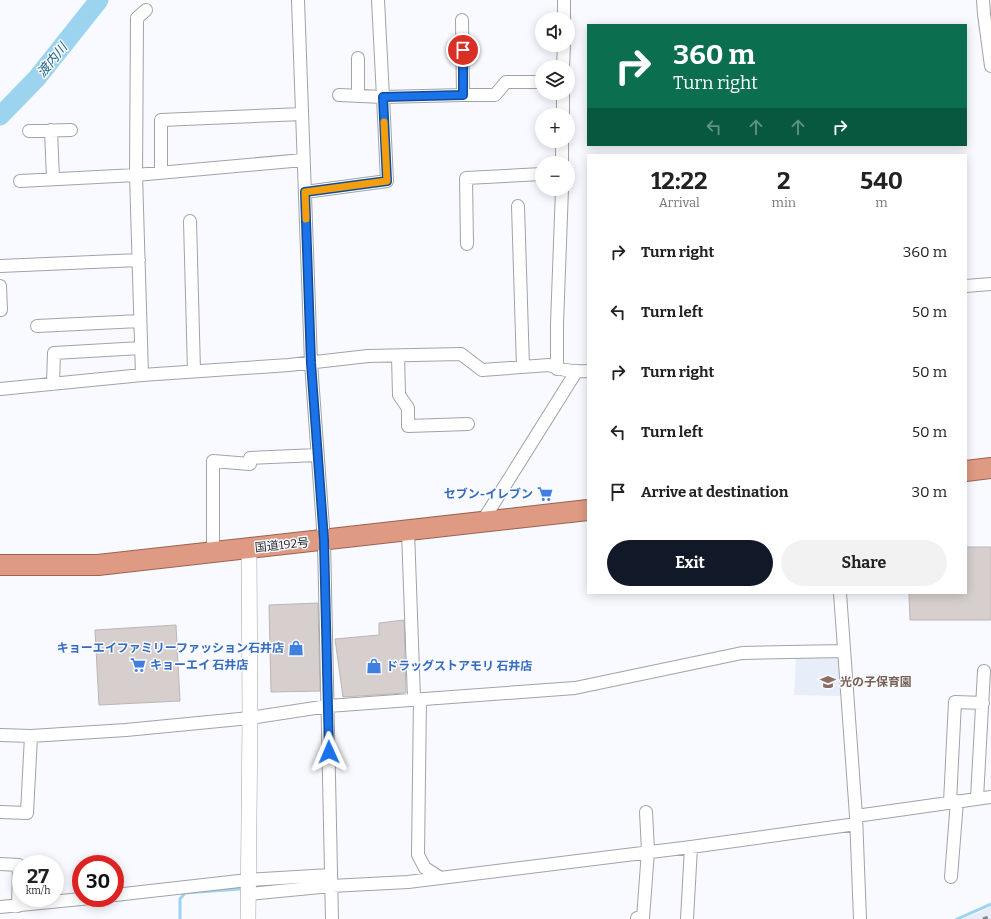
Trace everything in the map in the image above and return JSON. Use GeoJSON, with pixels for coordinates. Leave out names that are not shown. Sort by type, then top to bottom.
{"type":"FeatureCollection","features":[{"type":"Feature","properties":{"kind":"highway"},"geometry":{"type":"LineString","coordinates":[[967,471],[991,468]]}},
{"type":"Feature","properties":{"kind":"highway","name":"国道192号"},"geometry":{"type":"LineString","coordinates":[[0,565],[98,565],[587,510]]}},
{"type":"Feature","properties":{"kind":"street"},"geometry":{"type":"LineString","coordinates":[[298,0],[311,363],[324,540],[332,919]]}},
{"type":"Feature","properties":{"kind":"street"},"geometry":{"type":"LineString","coordinates":[[305,192],[387,181],[378,0]]}},
{"type":"Feature","properties":{"kind":"street"},"geometry":{"type":"LineString","coordinates":[[564,0],[564,12]]}},
{"type":"Feature","properties":{"kind":"street"},"geometry":{"type":"LineString","coordinates":[[983,0],[991,66]]}},
{"type":"Feature","properties":{"kind":"street"},"geometry":{"type":"LineString","coordinates":[[142,375],[136,175],[137,18],[146,10]]}},
{"type":"Feature","properties":{"kind":"street"},"geometry":{"type":"LineString","coordinates":[[462,20],[463,95]]}},
{"type":"Feature","properties":{"kind":"street"},"geometry":{"type":"LineString","coordinates":[[358,58],[358,96]]}},
{"type":"Feature","properties":{"kind":"street"},"geometry":{"type":"LineString","coordinates":[[339,94],[383,97],[495,95],[506,82],[535,82]]}},
{"type":"Feature","properties":{"kind":"street"},"geometry":{"type":"LineString","coordinates":[[161,172],[161,120],[302,114]]}},
{"type":"Feature","properties":{"kind":"street"},"geometry":{"type":"LineString","coordinates":[[51,130],[53,179]]}},
{"type":"Feature","properties":{"kind":"street"},"geometry":{"type":"LineString","coordinates":[[29,131],[71,130]]}},
{"type":"Feature","properties":{"kind":"street"},"geometry":{"type":"LineString","coordinates":[[20,181],[136,175],[303,160]]}},
{"type":"Feature","properties":{"kind":"street"},"geometry":{"type":"LineString","coordinates":[[467,244],[466,178],[535,174]]}},
{"type":"Feature","properties":{"kind":"street"},"geometry":{"type":"LineString","coordinates":[[557,369],[557,324],[562,196]]}},
{"type":"Feature","properties":{"kind":"street"},"geometry":{"type":"LineString","coordinates":[[518,206],[523,367]]}},
{"type":"Feature","properties":{"kind":"street"},"geometry":{"type":"LineString","coordinates":[[190,221],[194,372]]}},
{"type":"Feature","properties":{"kind":"street"},"geometry":{"type":"LineString","coordinates":[[0,266],[139,260]]}},
{"type":"Feature","properties":{"kind":"street"},"geometry":{"type":"LineString","coordinates":[[967,286],[991,284]]}},
{"type":"Feature","properties":{"kind":"street"},"geometry":{"type":"LineString","coordinates":[[0,286],[0,310]]}},
{"type":"Feature","properties":{"kind":"street"},"geometry":{"type":"LineString","coordinates":[[37,326],[140,321]]}},
{"type":"Feature","properties":{"kind":"street"},"geometry":{"type":"LineString","coordinates":[[54,384],[54,353],[141,348]]}},
{"type":"Feature","properties":{"kind":"street"},"geometry":{"type":"LineString","coordinates":[[0,389],[142,375],[311,363],[368,356],[461,354],[482,370],[549,365],[557,369],[582,371],[482,522]]}},
{"type":"Feature","properties":{"kind":"street"},"geometry":{"type":"LineString","coordinates":[[398,356],[399,395],[408,408],[408,426],[468,424]]}},
{"type":"Feature","properties":{"kind":"street"},"geometry":{"type":"LineString","coordinates":[[213,552],[213,461],[250,464],[250,458],[318,455]]}},
{"type":"Feature","properties":{"kind":"street"},"geometry":{"type":"LineString","coordinates":[[408,530],[417,699],[418,855],[425,868],[439,878]]}},
{"type":"Feature","properties":{"kind":"street"},"geometry":{"type":"LineString","coordinates":[[248,919],[250,718],[249,548]]}},
{"type":"Feature","properties":{"kind":"street"},"geometry":{"type":"LineString","coordinates":[[840,594],[856,820],[860,919]]}},
{"type":"Feature","properties":{"kind":"street"},"geometry":{"type":"LineString","coordinates":[[0,735],[32,736],[126,730],[250,718],[328,706],[575,688],[742,653],[844,651]]}},
{"type":"Feature","properties":{"kind":"street"},"geometry":{"type":"LineString","coordinates":[[977,798],[984,671]]}},
{"type":"Feature","properties":{"kind":"street"},"geometry":{"type":"LineString","coordinates":[[952,877],[955,702],[983,703]]}},
{"type":"Feature","properties":{"kind":"street"},"geometry":{"type":"LineString","coordinates":[[0,812],[27,813],[32,736]]}},
{"type":"Feature","properties":{"kind":"street"},"geometry":{"type":"LineString","coordinates":[[124,894],[330,881],[408,882],[691,847],[856,820],[954,801],[991,797]]}},
{"type":"Feature","properties":{"kind":"street"},"geometry":{"type":"LineString","coordinates":[[637,919],[643,918],[648,852],[646,812]]}},
{"type":"Feature","properties":{"kind":"street"},"geometry":{"type":"LineString","coordinates":[[687,919],[691,847]]}},
{"type":"Feature","properties":{"kind":"street"},"geometry":{"type":"LineString","coordinates":[[0,864],[12,865]]}},
{"type":"Feature","properties":{"kind":"street"},"geometry":{"type":"LineString","coordinates":[[0,907],[12,906]]}},
{"type":"Feature","properties":{"kind":"shaded area"},"geometry":{"type":"Polygon","coordinates":[[[839,654],[843,696],[794,695],[796,655],[839,654]]]}},
{"type":"Feature","properties":{"kind":"shaded area"},"geometry":{"type":"Polygon","coordinates":[[[991,906],[991,919],[961,919],[982,911],[991,906]]]}},
{"type":"Feature","properties":{"kind":"building"},"geometry":{"type":"Polygon","coordinates":[[[967,547],[991,547],[991,620],[910,620],[909,594],[967,594],[967,547]]]}},
{"type":"Feature","properties":{"kind":"building","name":"キョーエイファミリーファッション石井店"},"geometry":{"type":"Polygon","coordinates":[[[318,603],[320,691],[271,692],[269,605],[318,603]]]}},
{"type":"Feature","properties":{"kind":"building","name":"ドラッグストアモリ 石井店"},"geometry":{"type":"Polygon","coordinates":[[[404,620],[406,693],[343,697],[335,639],[379,635],[379,623],[404,620]]]}},
{"type":"Feature","properties":{"kind":"building","name":"キョーエイ 石井店"},"geometry":{"type":"Polygon","coordinates":[[[176,625],[180,701],[99,705],[95,630],[176,625]]]}},
{"type":"Feature","properties":{"kind":"waterway","name":"渡内川"},"geometry":{"type":"LineString","coordinates":[[0,116],[37,78],[99,0]]}},
{"type":"Feature","properties":{"kind":"waterway"},"geometry":{"type":"LineString","coordinates":[[180,919],[180,899],[185,893],[239,889]]}},
{"type":"Feature","properties":{"kind":"waterway"},"geometry":{"type":"LineString","coordinates":[[957,919],[991,904]]}},
{"type":"Feature","properties":{"kind":"railway"},"geometry":{"type":"LineString","coordinates":[[983,919],[991,916]]}},
{"type":"Feature","properties":{"kind":"slow traffic"},"geometry":{"type":"LineString","coordinates":[[306,219],[305,192],[387,181],[384,122]]}},
{"type":"Feature","properties":{"kind":"place","name":"セブン-イレブン"},"geometry":{"type":"Point","coordinates":[545,494]}},
{"type":"Feature","properties":{"kind":"place","name":"キョーエイファミリーファッション石井店"},"geometry":{"type":"Point","coordinates":[296,648]}},
{"type":"Feature","properties":{"kind":"place","name":"キョーエイ 石井店"},"geometry":{"type":"Point","coordinates":[138,665]}},
{"type":"Feature","properties":{"kind":"place","name":"ドラッグストアモリ 石井店"},"geometry":{"type":"Point","coordinates":[374,666]}},
{"type":"Feature","properties":{"kind":"place","name":"光の子保育園"},"geometry":{"type":"Point","coordinates":[828,682]}},
{"type":"Feature","properties":{"kind":"route"},"geometry":{"type":"LineString","coordinates":[[329,752],[324,540],[311,363],[305,192],[387,181],[383,97],[463,95],[463,50]]}}]}
